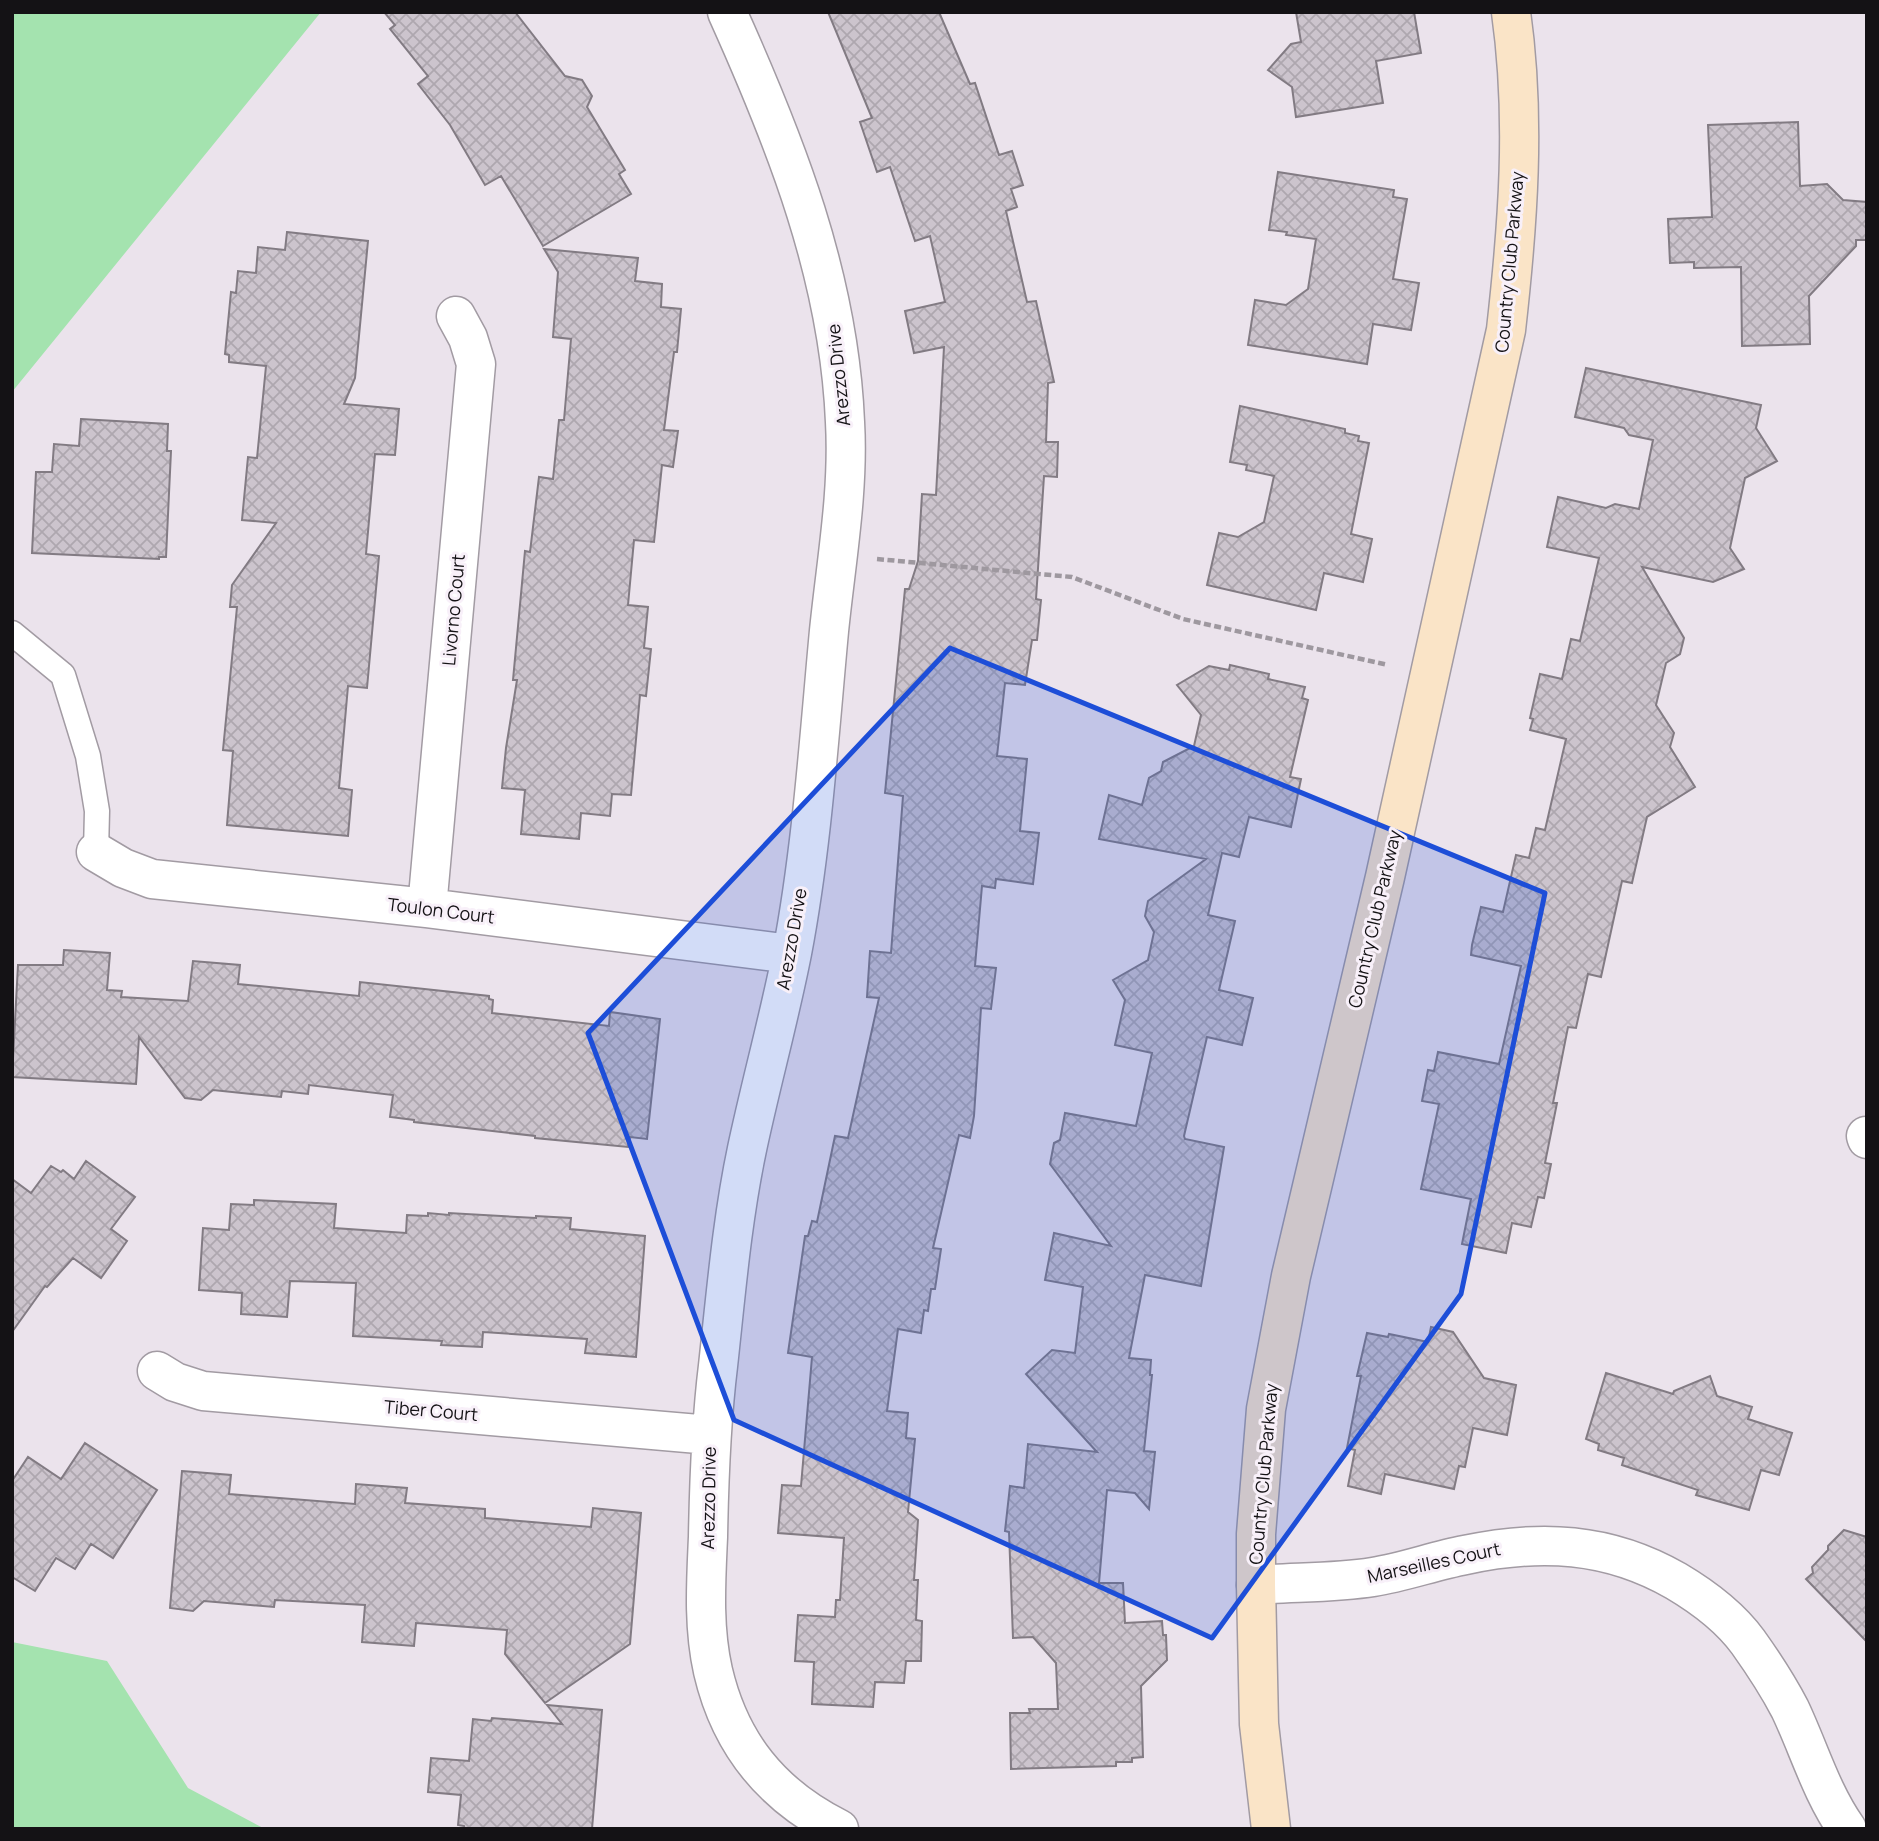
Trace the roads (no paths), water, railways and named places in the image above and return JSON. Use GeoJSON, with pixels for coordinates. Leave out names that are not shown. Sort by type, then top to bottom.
{"type":"FeatureCollection","features":[{"type":"Feature","properties":{"kind":"street","name":"Arezzo Drive"},"geometry":{"type":"LineString","coordinates":[[727,12],[753,70],[802,197],[826,277],[840,358],[846,425],[844,487],[817,758],[791,954],[746,1152],[731,1247],[710,1435],[706,1612],[712,1667],[720,1695],[741,1745],[772,1783],[797,1803],[839,1829]]}},
{"type":"Feature","properties":{"kind":"street","name":"Country Club Parkway"},"geometry":{"type":"LineString","coordinates":[[1271,1829],[1259,1724],[1256,1585],[1256,1534],[1266,1409],[1282,1323],[1382,891],[1506,330],[1516,241],[1521,123],[1518,60],[1511,12]]}},
{"type":"Feature","properties":{"kind":"street","name":"Livorno Court"},"geometry":{"type":"LineString","coordinates":[[427,908],[476,364],[468,338],[456,316]]}},
{"type":"Feature","properties":{"kind":"street","name":"Toulon Court"},"geometry":{"type":"LineString","coordinates":[[96,852],[123,868],[152,879],[427,908],[791,954]]}},
{"type":"Feature","properties":{"kind":"street","name":"Tiber Court"},"geometry":{"type":"LineString","coordinates":[[156,1371],[175,1382],[203,1391],[710,1435]]}},
{"type":"Feature","properties":{"kind":"street","name":"Marseilles Court"},"geometry":{"type":"LineString","coordinates":[[1256,1585],[1370,1577],[1467,1554],[1522,1546],[1558,1545],[1593,1549],[1639,1563],[1662,1573],[1707,1600],[1738,1628],[1779,1688],[1825,1794],[1847,1829]]}},
{"type":"Feature","properties":{"kind":"lane"},"geometry":{"type":"LineString","coordinates":[[12,633],[63,675],[88,756],[97,811],[96,852]]}}]}
